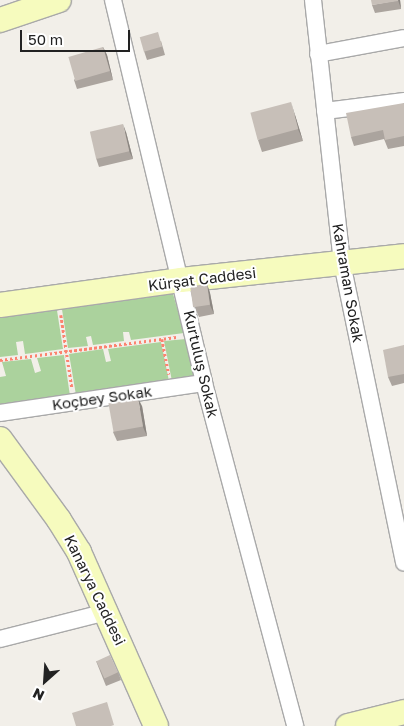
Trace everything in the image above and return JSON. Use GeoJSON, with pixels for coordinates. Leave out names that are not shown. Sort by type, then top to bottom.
{"type":"FeatureCollection","features":[{"type":"Feature","properties":{"kind":"street"},"geometry":{"type":"LineString","coordinates":[[0,20],[60,0]]}},
{"type":"Feature","properties":{"kind":"street","name":"Kurtuluş Sokak"},"geometry":{"type":"LineString","coordinates":[[113,0],[204,383],[295,726]]}},
{"type":"Feature","properties":{"kind":"street","name":"Kahraman Sokak"},"geometry":{"type":"LineString","coordinates":[[313,0],[342,263],[404,564]]}},
{"type":"Feature","properties":{"kind":"street"},"geometry":{"type":"LineString","coordinates":[[318,54],[404,38]]}},
{"type":"Feature","properties":{"kind":"street"},"geometry":{"type":"LineString","coordinates":[[324,111],[404,101]]}},
{"type":"Feature","properties":{"kind":"street","name":"Kürşat Caddesi"},"geometry":{"type":"LineString","coordinates":[[0,305],[181,280],[404,256]]}},
{"type":"Feature","properties":{"kind":"street","name":"Koçbey Sokak"},"geometry":{"type":"LineString","coordinates":[[0,413],[204,383]]}},
{"type":"Feature","properties":{"kind":"street","name":"Kanarya Caddesi"},"geometry":{"type":"LineString","coordinates":[[0,439],[60,520],[79,552],[156,726]]}},
{"type":"Feature","properties":{"kind":"street"},"geometry":{"type":"LineString","coordinates":[[0,639],[107,612]]}},
{"type":"Feature","properties":{"kind":"street"},"geometry":{"type":"LineString","coordinates":[[348,726],[404,712]]}},
{"type":"Feature","properties":{"kind":"path"},"geometry":{"type":"LineString","coordinates":[[58,297],[75,402]]}},
{"type":"Feature","properties":{"kind":"path"},"geometry":{"type":"LineString","coordinates":[[0,360],[193,335]]}},
{"type":"Feature","properties":{"kind":"path"},"geometry":{"type":"LineString","coordinates":[[162,339],[172,388]]}},
{"type":"Feature","properties":{"kind":"green space"},"geometry":{"type":"Polygon","coordinates":[[[172,290],[184,333],[131,340],[129,332],[123,332],[124,341],[93,345],[91,336],[86,337],[88,346],[68,348],[61,303],[172,290]]]}},
{"type":"Feature","properties":{"kind":"green space"},"geometry":{"type":"Polygon","coordinates":[[[56,304],[63,349],[25,354],[23,341],[16,342],[18,355],[0,357],[0,311],[56,304]]]}},
{"type":"Feature","properties":{"kind":"green space"},"geometry":{"type":"Polygon","coordinates":[[[186,339],[195,373],[192,378],[172,381],[164,341],[186,339]]]}},
{"type":"Feature","properties":{"kind":"green space"},"geometry":{"type":"Polygon","coordinates":[[[161,342],[169,381],[76,395],[69,354],[103,349],[106,362],[111,361],[108,349],[161,342]]]}},
{"type":"Feature","properties":{"kind":"green space"},"geometry":{"type":"Polygon","coordinates":[[[64,355],[70,396],[0,406],[0,377],[6,376],[2,362],[31,359],[35,373],[41,371],[37,358],[64,355]]]}},
{"type":"Feature","properties":{"kind":"building"},"geometry":{"type":"Polygon","coordinates":[[[371,0],[398,0],[398,1],[372,5],[371,0]]]}},
{"type":"Feature","properties":{"kind":"building"},"geometry":{"type":"Polygon","coordinates":[[[158,32],[162,46],[144,52],[140,37],[158,32]]]}},
{"type":"Feature","properties":{"kind":"building"},"geometry":{"type":"Polygon","coordinates":[[[103,47],[110,71],[75,81],[68,57],[103,47]]]}},
{"type":"Feature","properties":{"kind":"building"},"geometry":{"type":"Polygon","coordinates":[[[291,102],[298,129],[258,140],[250,113],[291,102]]]}},
{"type":"Feature","properties":{"kind":"building"},"geometry":{"type":"Polygon","coordinates":[[[404,103],[404,136],[385,140],[383,130],[351,137],[346,113],[404,103]]]}},
{"type":"Feature","properties":{"kind":"building"},"geometry":{"type":"Polygon","coordinates":[[[123,124],[129,151],[96,159],[90,132],[123,124]]]}},
{"type":"Feature","properties":{"kind":"building"},"geometry":{"type":"Polygon","coordinates":[[[207,284],[210,305],[193,307],[190,286],[207,284]]]}},
{"type":"Feature","properties":{"kind":"building"},"geometry":{"type":"Polygon","coordinates":[[[404,345],[404,374],[388,377],[383,350],[404,345]]]}},
{"type":"Feature","properties":{"kind":"building"},"geometry":{"type":"Polygon","coordinates":[[[138,398],[143,427],[113,432],[108,403],[138,398]]]}},
{"type":"Feature","properties":{"kind":"building"},"geometry":{"type":"Polygon","coordinates":[[[110,655],[118,672],[104,679],[96,661],[110,655]]]}},
{"type":"Feature","properties":{"kind":"building"},"geometry":{"type":"Polygon","coordinates":[[[107,702],[114,725],[76,726],[72,713],[107,702]]]}}]}
